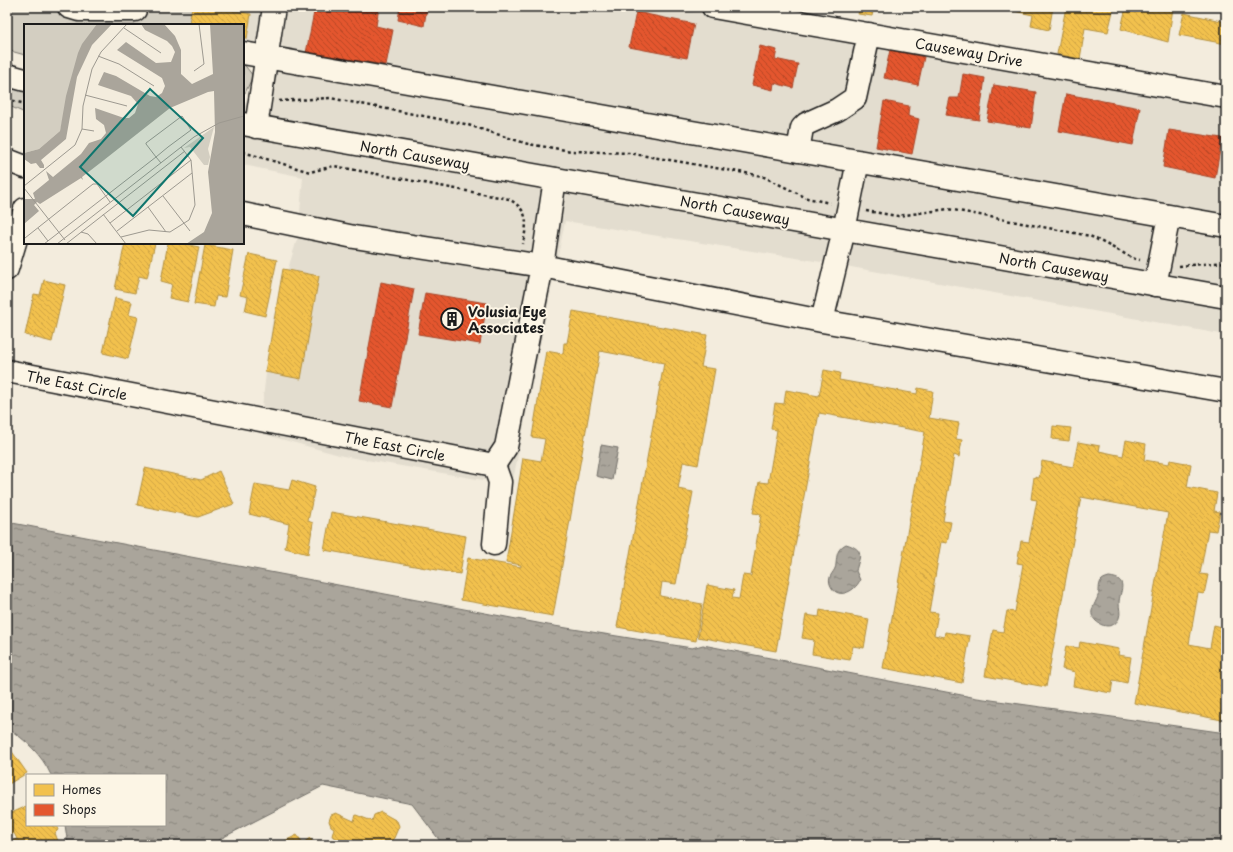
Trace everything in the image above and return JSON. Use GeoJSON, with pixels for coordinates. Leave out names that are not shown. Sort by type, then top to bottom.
{"type":"FeatureCollection","features":[{"type":"Feature","properties":{"kind":"street"},"geometry":{"type":"LineString","coordinates":[[69,7],[79,10],[139,14]]}},
{"type":"Feature","properties":{"kind":"street"},"geometry":{"type":"LineString","coordinates":[[250,125],[267,57],[274,7]]}},
{"type":"Feature","properties":{"kind":"street","name":"Causeway Drive"},"geometry":{"type":"LineString","coordinates":[[713,7],[1226,97]]}},
{"type":"Feature","properties":{"kind":"street"},"geometry":{"type":"LineString","coordinates":[[798,151],[802,128],[806,124],[837,110],[855,98],[860,84],[869,34]]}},
{"type":"Feature","properties":{"kind":"street"},"geometry":{"type":"LineString","coordinates":[[244,53],[1226,226]]}},
{"type":"Feature","properties":{"kind":"street"},"geometry":{"type":"LineString","coordinates":[[7,75],[24,80]]}},
{"type":"Feature","properties":{"kind":"street","name":"North Causeway"},"geometry":{"type":"LineString","coordinates":[[250,125],[1226,297]]}},
{"type":"Feature","properties":{"kind":"street"},"geometry":{"type":"LineString","coordinates":[[7,160],[24,167]]}},
{"type":"Feature","properties":{"kind":"street"},"geometry":{"type":"LineString","coordinates":[[822,321],[844,230],[858,161]]}},
{"type":"Feature","properties":{"kind":"street"},"geometry":{"type":"LineString","coordinates":[[494,544],[500,482],[494,465],[506,447],[542,266],[555,179]]}},
{"type":"Feature","properties":{"kind":"street"},"geometry":{"type":"LineString","coordinates":[[7,269],[24,212]]}},
{"type":"Feature","properties":{"kind":"street"},"geometry":{"type":"LineString","coordinates":[[244,214],[354,237],[542,266],[822,321],[1226,391]]}},
{"type":"Feature","properties":{"kind":"street"},"geometry":{"type":"LineString","coordinates":[[1155,285],[1169,216]]}},
{"type":"Feature","properties":{"kind":"street","name":"The East Circle"},"geometry":{"type":"LineString","coordinates":[[7,371],[494,465]]}},
{"type":"Feature","properties":{"kind":"path"},"geometry":{"type":"LineString","coordinates":[[282,101],[330,98],[465,124],[528,144],[572,151],[629,153],[762,176],[807,198],[898,216],[948,209],[1052,228],[1090,236],[1135,259],[1184,267],[1226,262]]}},
{"type":"Feature","properties":{"kind":"path"},"geometry":{"type":"LineString","coordinates":[[7,99],[24,104]]}},
{"type":"Feature","properties":{"kind":"path"},"geometry":{"type":"LineString","coordinates":[[244,152],[310,172],[334,166],[509,199],[520,205],[527,217],[522,247]]}},
{"type":"Feature","properties":{"kind":"shaded area"},"geometry":{"type":"Polygon","coordinates":[[[7,7],[192,7],[189,24],[24,24],[24,55],[7,50],[7,7]]]}},
{"type":"Feature","properties":{"kind":"shaded area"},"geometry":{"type":"Polygon","coordinates":[[[200,7],[665,7],[808,32],[1226,110],[1226,287],[244,114],[244,101],[252,96],[260,71],[244,56],[244,24],[197,24],[200,7]]]}},
{"type":"Feature","properties":{"kind":"shaded area"},"geometry":{"type":"Polygon","coordinates":[[[244,64],[253,76],[244,93],[244,64]]]}},
{"type":"Feature","properties":{"kind":"shaded area"},"geometry":{"type":"Polygon","coordinates":[[[7,85],[24,90],[24,113],[7,105],[7,85]]]}},
{"type":"Feature","properties":{"kind":"shaded area"},"geometry":{"type":"Polygon","coordinates":[[[244,134],[1226,307],[1226,335],[840,265],[565,221],[512,485],[343,456],[259,433],[272,322],[298,236],[303,177],[244,165],[244,134]]]}},
{"type":"Feature","properties":{"kind":"water"},"geometry":{"type":"Polygon","coordinates":[[[601,445],[618,448],[612,480],[596,476],[601,445]]]}},
{"type":"Feature","properties":{"kind":"water"},"geometry":{"type":"Polygon","coordinates":[[[7,522],[548,625],[692,648],[703,645],[977,698],[1226,733],[1226,845],[443,845],[412,804],[323,786],[220,839],[219,845],[68,845],[65,826],[166,826],[166,774],[50,774],[38,754],[20,737],[7,728],[7,522]]]}},
{"type":"Feature","properties":{"kind":"water"},"geometry":{"type":"Polygon","coordinates":[[[846,544],[859,551],[860,554],[856,571],[860,580],[858,584],[850,591],[841,593],[833,589],[829,581],[836,567],[838,552],[846,544]]]}},
{"type":"Feature","properties":{"kind":"water"},"geometry":{"type":"Polygon","coordinates":[[[1109,577],[1119,580],[1121,583],[1122,587],[1119,599],[1120,614],[1115,624],[1105,626],[1093,618],[1092,609],[1099,594],[1101,581],[1109,577]]]}},
{"type":"Feature","properties":{"kind":"building: Homes"},"geometry":{"type":"Polygon","coordinates":[[[192,7],[215,7],[251,14],[247,38],[244,38],[244,24],[189,24],[192,7]]]}},
{"type":"Feature","properties":{"kind":"building: Homes"},"geometry":{"type":"Polygon","coordinates":[[[860,7],[874,7],[872,16],[858,14],[860,7]]]}},
{"type":"Feature","properties":{"kind":"building: Homes"},"geometry":{"type":"Polygon","coordinates":[[[1004,7],[1053,7],[1049,30],[1031,26],[1033,15],[1004,9],[1004,7]]]}},
{"type":"Feature","properties":{"kind":"building: Homes"},"geometry":{"type":"Polygon","coordinates":[[[1066,7],[1114,7],[1108,32],[1085,28],[1080,59],[1057,54],[1066,7]]]}},
{"type":"Feature","properties":{"kind":"building: Homes"},"geometry":{"type":"Polygon","coordinates":[[[1126,7],[1150,11],[1155,7],[1173,8],[1168,42],[1121,29],[1126,7]]]}},
{"type":"Feature","properties":{"kind":"building: Homes"},"geometry":{"type":"Polygon","coordinates":[[[1184,13],[1226,22],[1226,44],[1179,35],[1184,13]]]}},
{"type":"Feature","properties":{"kind":"building: Homes"},"geometry":{"type":"Polygon","coordinates":[[[125,244],[155,244],[147,278],[139,276],[135,293],[115,289],[125,244]]]}},
{"type":"Feature","properties":{"kind":"building: Homes"},"geometry":{"type":"Polygon","coordinates":[[[168,244],[186,244],[199,247],[188,302],[169,298],[172,284],[161,281],[168,244]]]}},
{"type":"Feature","properties":{"kind":"building: Homes"},"geometry":{"type":"Polygon","coordinates":[[[205,245],[233,250],[225,297],[216,296],[214,307],[194,304],[205,245]]]}},
{"type":"Feature","properties":{"kind":"building: Homes"},"geometry":{"type":"Polygon","coordinates":[[[249,254],[277,260],[265,316],[245,311],[248,297],[240,295],[249,254]]]}},
{"type":"Feature","properties":{"kind":"building: Homes"},"geometry":{"type":"Polygon","coordinates":[[[283,269],[319,276],[301,379],[265,372],[283,269]]]}},
{"type":"Feature","properties":{"kind":"building: Homes"},"geometry":{"type":"Polygon","coordinates":[[[44,280],[65,285],[52,342],[25,335],[34,294],[40,295],[44,280]]]}},
{"type":"Feature","properties":{"kind":"building: Homes"},"geometry":{"type":"Polygon","coordinates":[[[115,298],[132,302],[129,315],[138,317],[128,359],[103,353],[115,298]]]}},
{"type":"Feature","properties":{"kind":"building: Homes"},"geometry":{"type":"Polygon","coordinates":[[[573,311],[707,335],[701,367],[715,369],[698,465],[683,462],[678,489],[693,492],[676,584],[662,582],[660,596],[702,604],[696,641],[617,627],[664,363],[600,351],[553,616],[461,600],[468,558],[521,567],[521,565],[506,562],[523,458],[541,461],[545,439],[532,437],[546,351],[563,354],[564,343],[567,343],[573,311]]]}},
{"type":"Feature","properties":{"kind":"building: Homes"},"geometry":{"type":"Polygon","coordinates":[[[824,370],[840,373],[839,380],[917,394],[918,388],[933,391],[929,418],[959,423],[956,439],[962,440],[959,457],[954,455],[943,521],[951,522],[947,543],[941,542],[929,612],[938,613],[934,635],[944,637],[945,632],[970,636],[962,683],[883,668],[925,432],[819,413],[776,651],[698,637],[707,585],[734,590],[732,598],[739,599],[743,575],[751,576],[761,514],[753,513],[759,482],[768,483],[777,430],[771,429],[775,403],[784,404],[786,390],[819,396],[824,370]]]}},
{"type":"Feature","properties":{"kind":"building: Homes"},"geometry":{"type":"Polygon","coordinates":[[[1053,426],[1071,428],[1069,441],[1052,439],[1053,426]]]}},
{"type":"Feature","properties":{"kind":"building: Homes"},"geometry":{"type":"Polygon","coordinates":[[[1126,440],[1146,444],[1144,460],[1169,464],[1170,460],[1191,464],[1187,487],[1217,493],[1214,511],[1220,512],[1216,531],[1208,530],[1200,574],[1208,575],[1204,594],[1198,593],[1189,644],[1210,648],[1214,625],[1226,628],[1226,697],[1222,720],[1134,703],[1168,513],[1081,497],[1046,687],[985,676],[993,630],[1003,632],[1007,611],[1015,612],[1023,564],[1017,563],[1021,541],[1029,542],[1037,500],[1031,499],[1034,477],[1039,478],[1042,461],[1073,467],[1078,442],[1100,446],[1099,451],[1123,456],[1126,440]]]}},
{"type":"Feature","properties":{"kind":"building: Homes"},"geometry":{"type":"Polygon","coordinates":[[[145,468],[201,480],[219,471],[234,504],[198,517],[137,505],[145,468]]]}},
{"type":"Feature","properties":{"kind":"building: Homes"},"geometry":{"type":"Polygon","coordinates":[[[292,480],[315,487],[308,521],[313,523],[308,554],[285,548],[289,524],[249,514],[255,484],[289,490],[292,480]]]}},
{"type":"Feature","properties":{"kind":"building: Homes"},"geometry":{"type":"Polygon","coordinates":[[[331,512],[466,536],[460,574],[324,550],[331,512]]]}},
{"type":"Feature","properties":{"kind":"building: Homes"},"geometry":{"type":"Polygon","coordinates":[[[820,610],[869,619],[864,648],[853,646],[850,660],[812,654],[814,640],[802,638],[806,615],[819,617],[820,610]]]}},
{"type":"Feature","properties":{"kind":"building: Homes"},"geometry":{"type":"Polygon","coordinates":[[[1080,642],[1119,649],[1118,655],[1131,657],[1127,683],[1113,680],[1111,693],[1073,686],[1075,672],[1062,669],[1066,646],[1079,648],[1080,642]]]}},
{"type":"Feature","properties":{"kind":"building: Homes"},"geometry":{"type":"Polygon","coordinates":[[[8,746],[27,773],[7,785],[7,747],[8,746]]]}},
{"type":"Feature","properties":{"kind":"building: Homes"},"geometry":{"type":"Polygon","coordinates":[[[26,806],[26,826],[56,826],[58,830],[55,833],[59,844],[7,845],[7,843],[17,839],[14,833],[7,836],[7,815],[26,806]]]}},
{"type":"Feature","properties":{"kind":"building: Homes"},"geometry":{"type":"Polygon","coordinates":[[[381,812],[397,821],[399,826],[391,845],[346,845],[342,843],[343,841],[332,836],[334,828],[331,826],[329,821],[331,815],[336,813],[354,821],[356,815],[372,821],[374,815],[381,812]]]}},
{"type":"Feature","properties":{"kind":"building: Homes"},"geometry":{"type":"Polygon","coordinates":[[[297,835],[303,843],[310,838],[315,845],[277,845],[297,835]]]}},
{"type":"Feature","properties":{"kind":"building: Shops"},"geometry":{"type":"Polygon","coordinates":[[[315,7],[379,7],[376,26],[393,30],[386,65],[306,53],[315,7]]]}},
{"type":"Feature","properties":{"kind":"building: Shops"},"geometry":{"type":"Polygon","coordinates":[[[400,7],[427,7],[424,26],[398,20],[400,7]]]}},
{"type":"Feature","properties":{"kind":"building: Shops"},"geometry":{"type":"Polygon","coordinates":[[[636,12],[694,24],[687,58],[629,47],[636,12]]]}},
{"type":"Feature","properties":{"kind":"building: Shops"},"geometry":{"type":"Polygon","coordinates":[[[760,46],[777,50],[775,59],[798,64],[793,88],[774,83],[773,90],[752,85],[760,46]]]}},
{"type":"Feature","properties":{"kind":"building: Shops"},"geometry":{"type":"Polygon","coordinates":[[[890,50],[924,57],[918,85],[884,78],[890,50]]]}},
{"type":"Feature","properties":{"kind":"building: Shops"},"geometry":{"type":"Polygon","coordinates":[[[963,74],[985,78],[979,120],[946,115],[950,98],[959,98],[963,74]]]}},
{"type":"Feature","properties":{"kind":"building: Shops"},"geometry":{"type":"Polygon","coordinates":[[[994,85],[1036,92],[1031,128],[987,121],[994,85]]]}},
{"type":"Feature","properties":{"kind":"building: Shops"},"geometry":{"type":"Polygon","coordinates":[[[1066,94],[1140,108],[1133,145],[1059,131],[1066,94]]]}},
{"type":"Feature","properties":{"kind":"building: Shops"},"geometry":{"type":"Polygon","coordinates":[[[884,101],[909,106],[908,116],[919,119],[912,154],[876,147],[884,101]]]}},
{"type":"Feature","properties":{"kind":"building: Shops"},"geometry":{"type":"Polygon","coordinates":[[[1169,130],[1222,138],[1215,178],[1163,167],[1169,130]]]}},
{"type":"Feature","properties":{"kind":"building: Shops"},"geometry":{"type":"Polygon","coordinates":[[[381,282],[414,289],[392,407],[359,401],[381,282]]]}},
{"type":"Feature","properties":{"kind":"building: Shops","name":"Volusia Eye Associates"},"geometry":{"type":"Polygon","coordinates":[[[425,293],[487,303],[480,344],[418,334],[425,293]]]}},
{"type":"Feature","properties":{"kind":"place","name":"Volusia Eye Associates"},"geometry":{"type":"Point","coordinates":[452,319]}}]}
